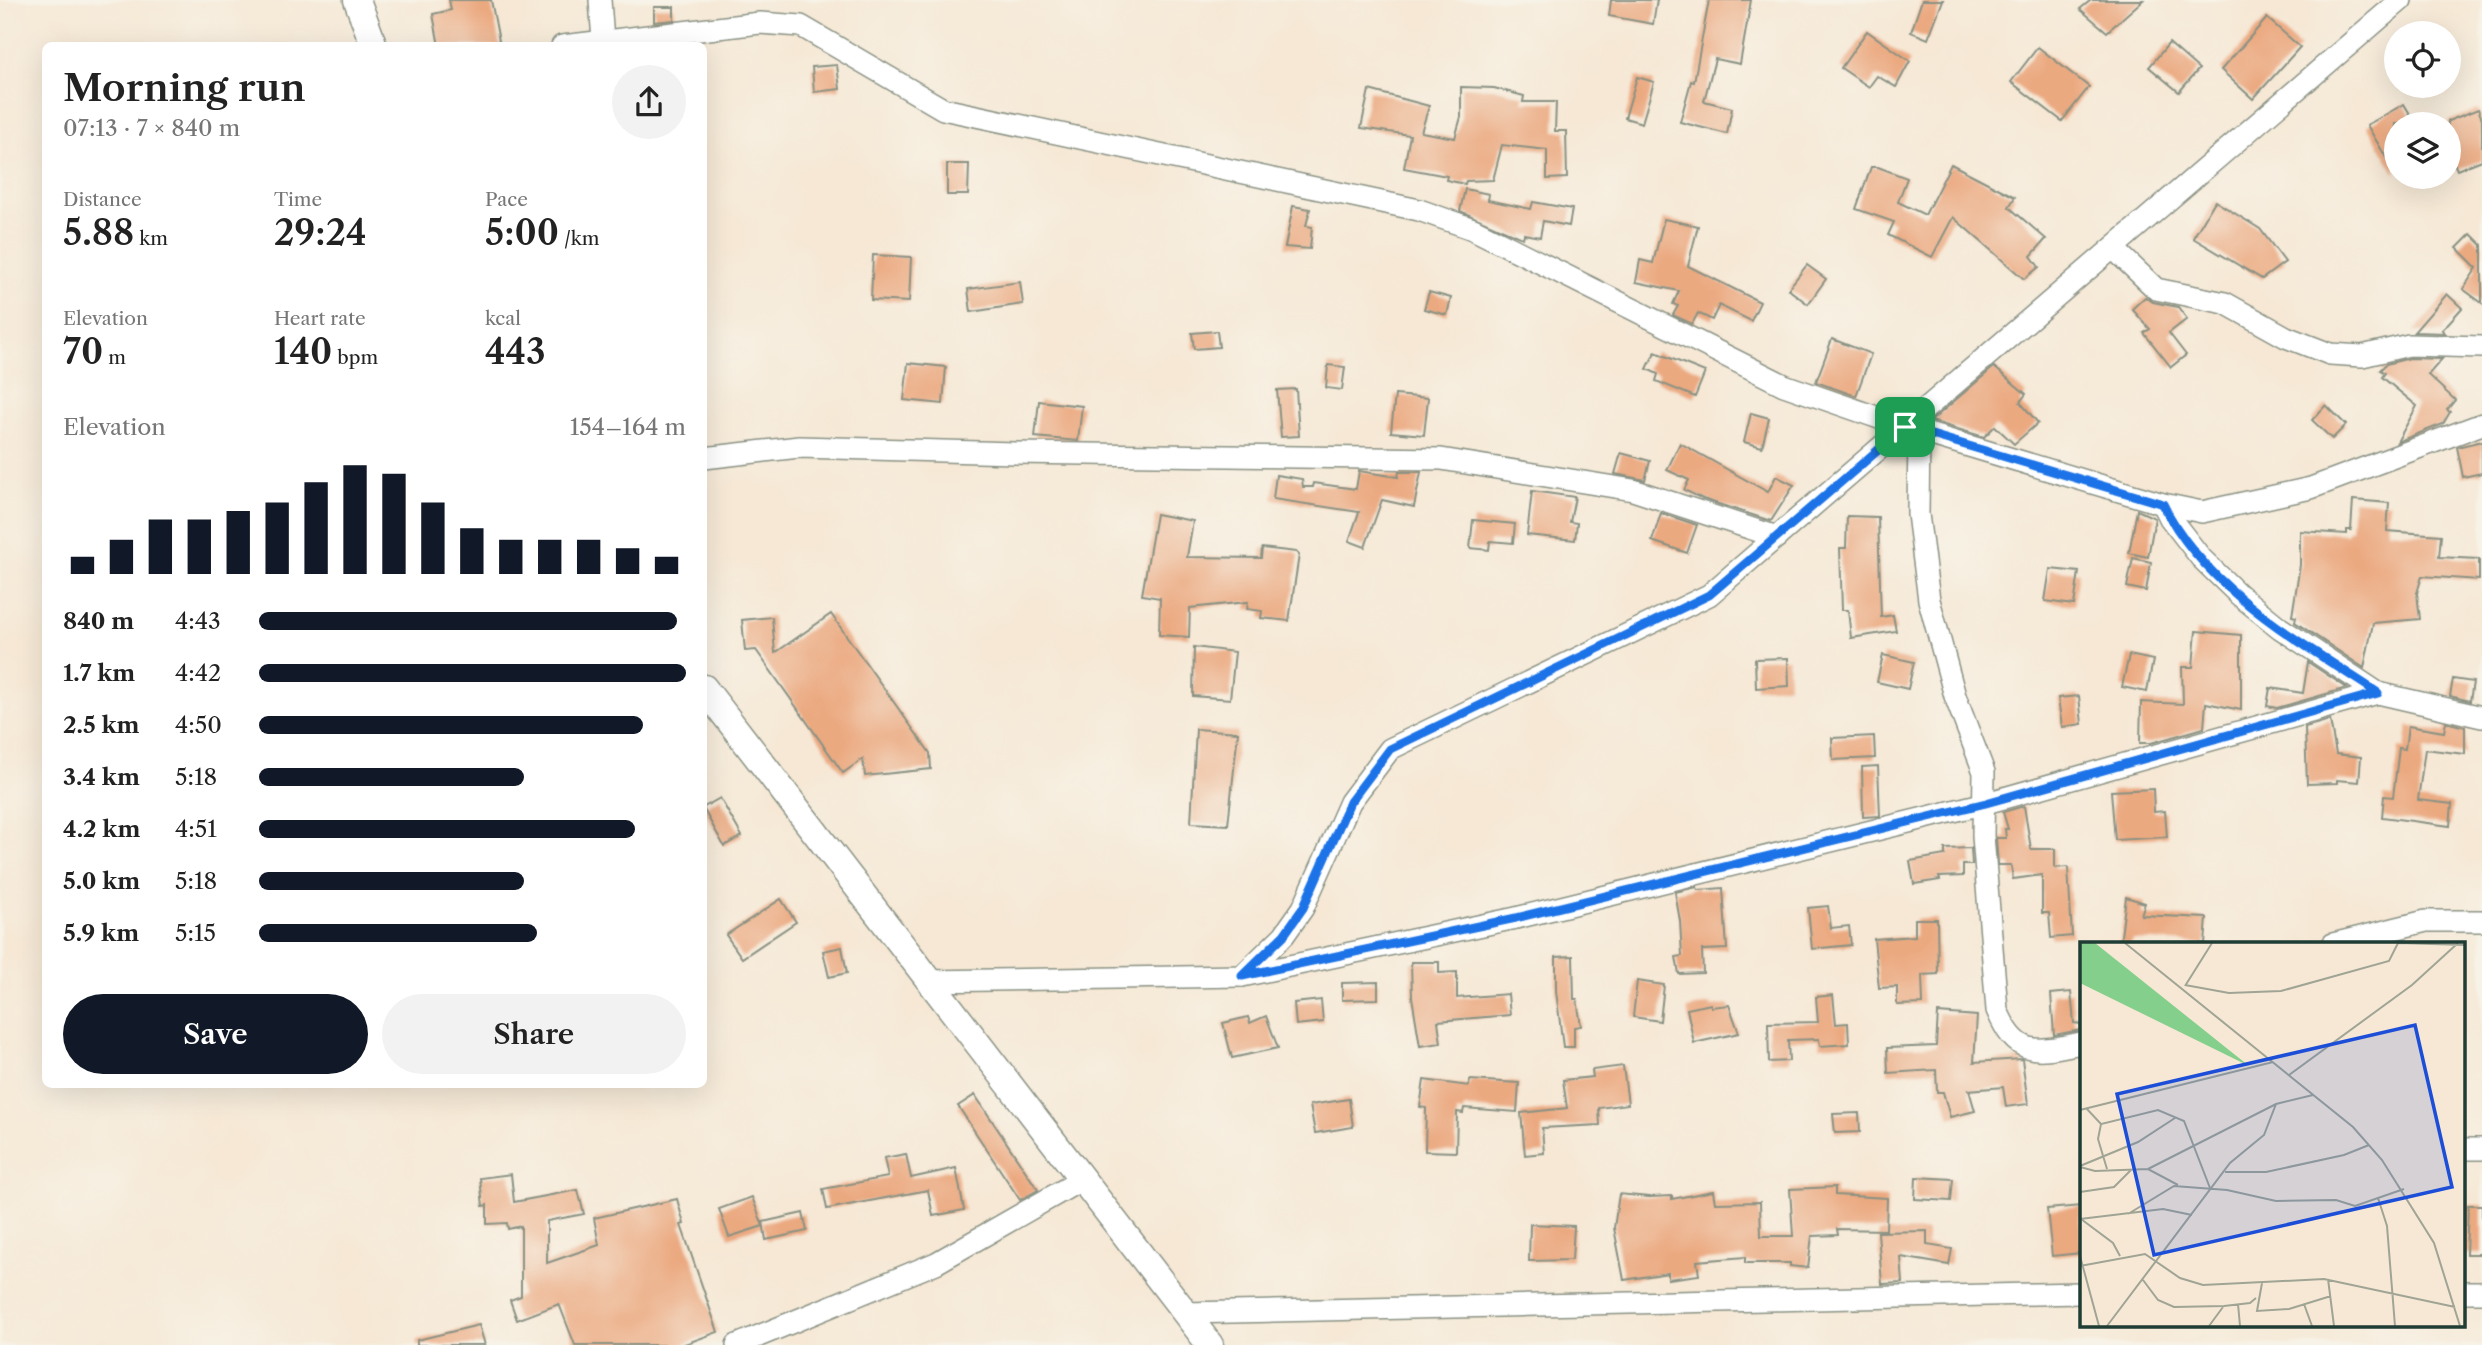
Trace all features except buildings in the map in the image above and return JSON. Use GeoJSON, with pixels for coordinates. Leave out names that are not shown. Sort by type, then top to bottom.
{"type":"FeatureCollection","features":[{"type":"Feature","properties":{"kind":"street"},"geometry":{"type":"LineString","coordinates":[[357,0],[373,42]]}},
{"type":"Feature","properties":{"kind":"street"},"geometry":{"type":"LineString","coordinates":[[600,0],[603,41]]}},
{"type":"Feature","properties":{"kind":"street"},"geometry":{"type":"LineString","coordinates":[[1242,976],[1284,935],[1303,908],[1350,802],[1390,749],[1709,595],[1912,429],[2113,248],[2401,0]]}},
{"type":"Feature","properties":{"kind":"street"},"geometry":{"type":"LineString","coordinates":[[595,42],[760,23],[801,26],[943,109],[1419,210],[1441,217],[1473,229],[1784,385],[1912,429],[2163,504],[2202,512],[2311,488],[2482,424]]}},
{"type":"Feature","properties":{"kind":"street"},"geometry":{"type":"LineString","coordinates":[[2113,248],[2156,289],[2225,303],[2286,337],[2330,355],[2362,356],[2409,345],[2482,347]]}},
{"type":"Feature","properties":{"kind":"street"},"geometry":{"type":"LineString","coordinates":[[1912,429],[1928,600],[1955,696],[1984,772],[1986,803],[1983,836],[1997,1010],[2007,1035],[2022,1047],[2041,1050],[2080,1044]]}},
{"type":"Feature","properties":{"kind":"street"},"geometry":{"type":"LineString","coordinates":[[707,458],[799,447],[1441,459],[1633,490],[1777,537]]}},
{"type":"Feature","properties":{"kind":"street"},"geometry":{"type":"LineString","coordinates":[[2163,504],[2170,518],[2201,558],[2238,594],[2280,628],[2378,693],[2482,717]]}},
{"type":"Feature","properties":{"kind":"street"},"geometry":{"type":"LineString","coordinates":[[707,692],[1210,1345]]}},
{"type":"Feature","properties":{"kind":"street"},"geometry":{"type":"LineString","coordinates":[[927,981],[1242,976],[1516,918],[1986,803],[2378,693]]}},
{"type":"Feature","properties":{"kind":"street"},"geometry":{"type":"LineString","coordinates":[[2341,942],[2426,920],[2482,921]]}},
{"type":"Feature","properties":{"kind":"street"},"geometry":{"type":"LineString","coordinates":[[2059,1048],[2080,1060]]}},
{"type":"Feature","properties":{"kind":"street"},"geometry":{"type":"LineString","coordinates":[[2464,1149],[2482,1149]]}},
{"type":"Feature","properties":{"kind":"street"},"geometry":{"type":"LineString","coordinates":[[737,1345],[936,1263],[1081,1180]]}},
{"type":"Feature","properties":{"kind":"street"},"geometry":{"type":"LineString","coordinates":[[2464,1292],[2482,1292]]}},
{"type":"Feature","properties":{"kind":"street"},"geometry":{"type":"LineString","coordinates":[[1185,1312],[2080,1293]]}},
{"type":"Feature","properties":{"kind":"route"},"geometry":{"type":"LineString","coordinates":[[1905,427],[2163,504],[2170,518],[2201,558],[2238,594],[2280,628],[2378,693],[1986,803],[1516,918],[1242,976],[1284,935],[1303,908],[1350,802],[1390,749],[1709,595],[1905,427]]}}]}
